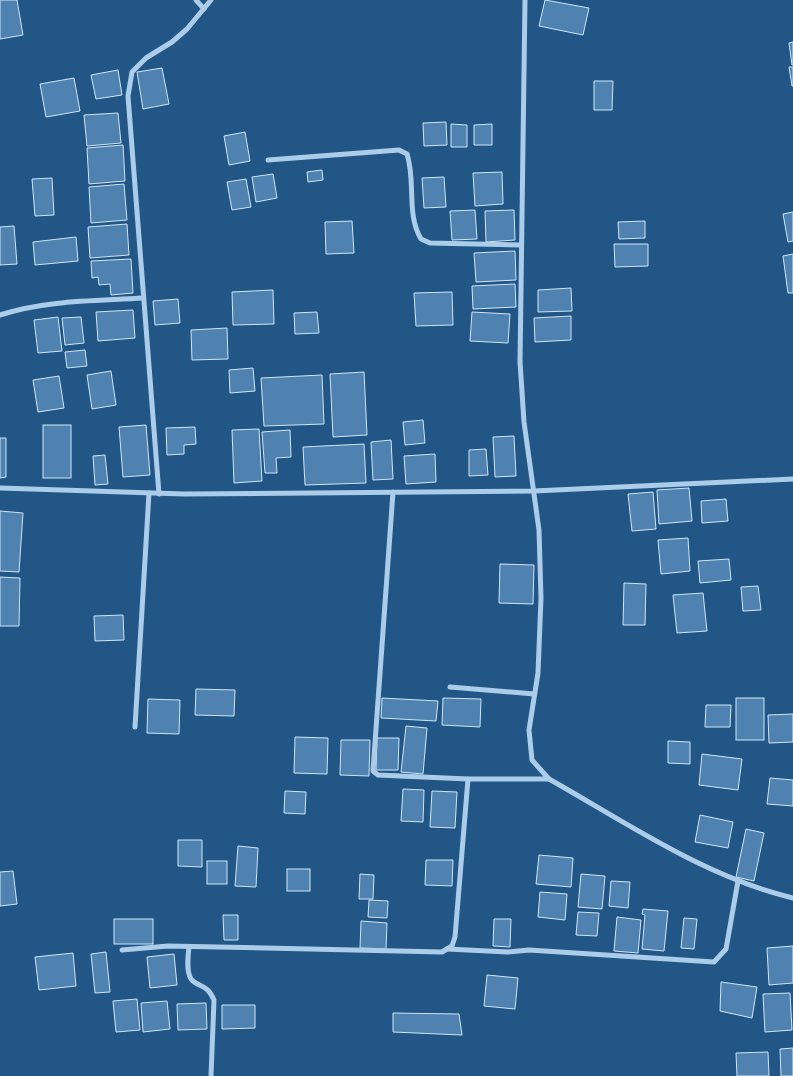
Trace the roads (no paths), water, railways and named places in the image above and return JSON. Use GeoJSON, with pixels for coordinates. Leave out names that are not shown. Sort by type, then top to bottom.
{"type":"FeatureCollection","features":[{"type":"Feature","properties":{"kind":"street"},"geometry":{"type":"LineString","coordinates":[[196,0],[204,9]]}},
{"type":"Feature","properties":{"kind":"street"},"geometry":{"type":"LineString","coordinates":[[159,494],[128,96],[132,72],[146,58],[172,42],[187,29],[211,0]]}},
{"type":"Feature","properties":{"kind":"street"},"geometry":{"type":"LineString","coordinates":[[525,0],[520,245],[520,362],[524,422],[539,530],[541,598],[534,694],[529,730],[532,760],[549,779],[710,870],[760,890],[793,898]]}},
{"type":"Feature","properties":{"kind":"street"},"geometry":{"type":"LineString","coordinates":[[268,160],[399,150],[407,154],[410,163],[414,222],[421,239],[430,243],[520,245]]}},
{"type":"Feature","properties":{"kind":"street"},"geometry":{"type":"LineString","coordinates":[[0,315],[20,308],[53,303],[143,298]]}},
{"type":"Feature","properties":{"kind":"street"},"geometry":{"type":"LineString","coordinates":[[0,488],[159,494],[534,491],[793,479]]}},
{"type":"Feature","properties":{"kind":"street"},"geometry":{"type":"LineString","coordinates":[[393,492],[373,771],[378,775],[468,779],[549,779]]}},
{"type":"Feature","properties":{"kind":"street"},"geometry":{"type":"LineString","coordinates":[[134,727],[149,493]]}},
{"type":"Feature","properties":{"kind":"street"},"geometry":{"type":"LineString","coordinates":[[450,687],[534,694]]}},
{"type":"Feature","properties":{"kind":"street"},"geometry":{"type":"LineString","coordinates":[[447,949],[452,946],[455,937],[468,779]]}},
{"type":"Feature","properties":{"kind":"street"},"geometry":{"type":"LineString","coordinates":[[122,950],[189,947],[430,953],[447,949],[508,952],[529,950],[714,962],[726,949],[738,881]]}},
{"type":"Feature","properties":{"kind":"street"},"geometry":{"type":"LineString","coordinates":[[189,947],[188,972],[192,981],[210,991],[214,1000],[211,1076]]}}]}
